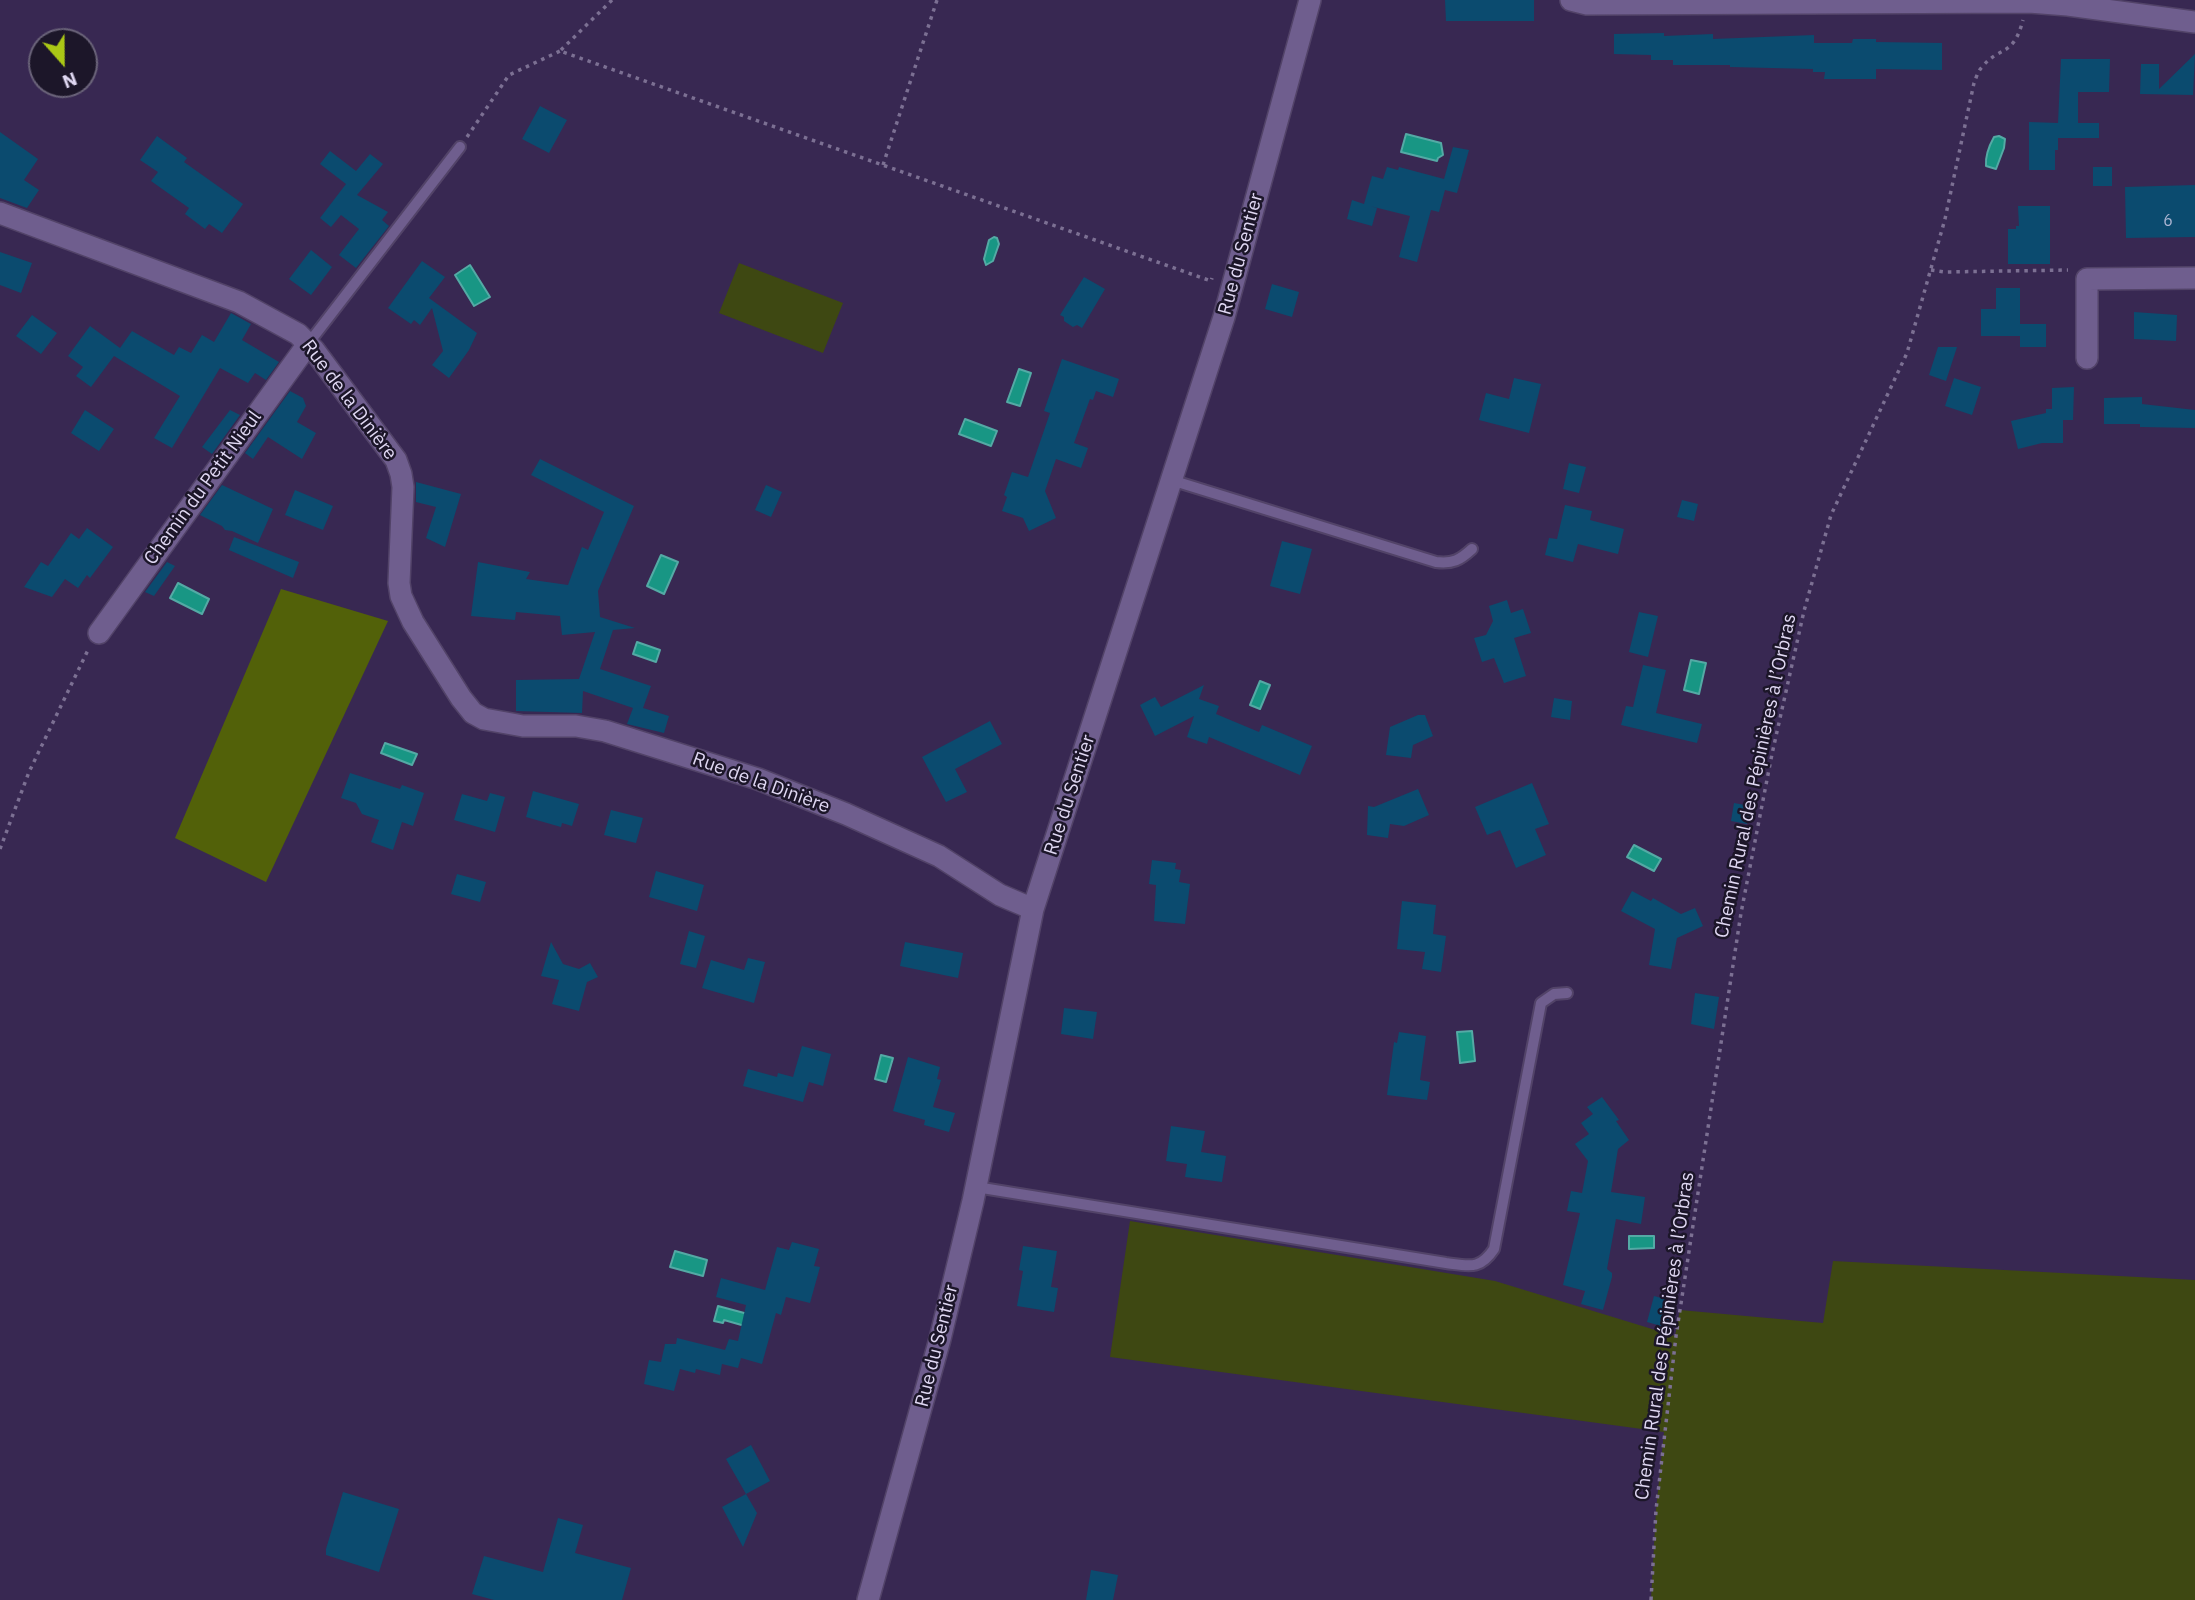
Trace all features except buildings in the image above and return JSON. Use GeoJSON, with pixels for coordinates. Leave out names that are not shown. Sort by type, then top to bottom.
{"type":"FeatureCollection","features":[{"type":"Feature","properties":{"kind":"street","name":"Rue du Sentier"},"geometry":{"type":"LineString","coordinates":[[868,1600],[934,1364],[976,1187],[1034,909],[1224,317],[1310,0]]}},
{"type":"Feature","properties":{"kind":"street"},"geometry":{"type":"LineString","coordinates":[[1571,0],[1587,4],[1651,1],[2029,1],[2195,22]]}},
{"type":"Feature","properties":{"kind":"street","name":"Rue de la Dinière"},"geometry":{"type":"LineString","coordinates":[[0,213],[239,302],[298,334],[308,344],[396,460],[402,487],[399,583],[401,597],[413,622],[473,713],[500,723],[576,726],[605,731],[758,779],[846,814],[939,856],[1000,895],[1034,909]]}},
{"type":"Feature","properties":{"kind":"street"},"geometry":{"type":"LineString","coordinates":[[2087,358],[2087,279],[2195,278]]}},
{"type":"Feature","properties":{"kind":"street","name":"Chemin du Petit Nieul"},"geometry":{"type":"LineString","coordinates":[[99,633],[308,344]]}},
{"type":"Feature","properties":{"kind":"lane"},"geometry":{"type":"LineString","coordinates":[[308,344],[460,147]]}},
{"type":"Feature","properties":{"kind":"lane"},"geometry":{"type":"LineString","coordinates":[[1171,480],[1436,562],[1449,563],[1461,559],[1472,549]]}},
{"type":"Feature","properties":{"kind":"lane"},"geometry":{"type":"LineString","coordinates":[[976,1187],[1446,1263],[1471,1266],[1485,1262],[1494,1249],[1541,1003],[1554,994],[1567,993]]}},
{"type":"Feature","properties":{"kind":"path"},"geometry":{"type":"LineString","coordinates":[[460,147],[509,75],[560,51],[612,0]]}},
{"type":"Feature","properties":{"kind":"path"},"geometry":{"type":"LineString","coordinates":[[883,165],[937,0]]}},
{"type":"Feature","properties":{"kind":"path","name":"Chemin Rural des Pépinières à l’Orbras"},"geometry":{"type":"LineString","coordinates":[[1651,1600],[1656,1510],[1676,1336],[1739,926],[1772,754],[1804,611],[1831,515],[1907,353],[1945,219],[1974,83],[1981,68],[2013,45],[2020,34],[2029,1]]}},
{"type":"Feature","properties":{"kind":"path"},"geometry":{"type":"LineString","coordinates":[[560,51],[1211,281],[1215,268]]}},
{"type":"Feature","properties":{"kind":"path"},"geometry":{"type":"LineString","coordinates":[[1931,270],[2075,270],[2087,279]]}},
{"type":"Feature","properties":{"kind":"path"},"geometry":{"type":"LineString","coordinates":[[0,849],[29,772],[85,656],[99,633]]}},
{"type":"Feature","properties":{"kind":"shaded area"},"geometry":{"type":"Polygon","coordinates":[[[1406,134],[1441,143],[1443,155],[1437,161],[1401,152],[1406,134]]]}},
{"type":"Feature","properties":{"kind":"shaded area"},"geometry":{"type":"Polygon","coordinates":[[[1994,137],[2005,139],[1996,169],[1986,166],[1986,158],[1994,137]]]}},
{"type":"Feature","properties":{"kind":"shaded area"},"geometry":{"type":"Polygon","coordinates":[[[994,237],[999,244],[993,261],[986,265],[984,259],[989,240],[994,237]]]}},
{"type":"Feature","properties":{"kind":"shaded area"},"geometry":{"type":"Polygon","coordinates":[[[739,263],[843,303],[823,353],[719,313],[739,263]]]}},
{"type":"Feature","properties":{"kind":"shaded area"},"geometry":{"type":"Polygon","coordinates":[[[470,265],[490,297],[474,306],[455,275],[470,265]]]}},
{"type":"Feature","properties":{"kind":"shaded area"},"geometry":{"type":"Polygon","coordinates":[[[1019,369],[1031,373],[1020,406],[1007,402],[1019,369]]]}},
{"type":"Feature","properties":{"kind":"shaded area"},"geometry":{"type":"Polygon","coordinates":[[[965,419],[997,431],[991,446],[959,434],[965,419]]]}},
{"type":"Feature","properties":{"kind":"shaded area"},"geometry":{"type":"Polygon","coordinates":[[[661,555],[678,562],[664,594],[647,586],[661,555]]]}},
{"type":"Feature","properties":{"kind":"shaded area"},"geometry":{"type":"Polygon","coordinates":[[[178,583],[209,599],[202,614],[170,598],[178,583]]]}},
{"type":"Feature","properties":{"kind":"shaded area"},"geometry":{"type":"Polygon","coordinates":[[[281,589],[388,621],[266,882],[175,838],[281,589]]]}},
{"type":"Feature","properties":{"kind":"shaded area"},"geometry":{"type":"Polygon","coordinates":[[[637,642],[660,650],[656,662],[633,654],[637,642]]]}},
{"type":"Feature","properties":{"kind":"shaded area"},"geometry":{"type":"Polygon","coordinates":[[[1691,660],[1706,663],[1699,694],[1684,690],[1691,660]]]}},
{"type":"Feature","properties":{"kind":"shaded area"},"geometry":{"type":"Polygon","coordinates":[[[1260,681],[1270,685],[1260,709],[1250,705],[1260,681]]]}},
{"type":"Feature","properties":{"kind":"shaded area"},"geometry":{"type":"Polygon","coordinates":[[[385,743],[417,754],[412,765],[381,753],[385,743]]]}},
{"type":"Feature","properties":{"kind":"shaded area"},"geometry":{"type":"Polygon","coordinates":[[[1634,845],[1661,859],[1654,871],[1627,857],[1634,845]]]}},
{"type":"Feature","properties":{"kind":"shaded area"},"geometry":{"type":"Polygon","coordinates":[[[1472,1031],[1475,1061],[1460,1063],[1457,1032],[1472,1031]]]}},
{"type":"Feature","properties":{"kind":"shaded area"},"geometry":{"type":"Polygon","coordinates":[[[881,1055],[893,1058],[886,1082],[875,1079],[881,1055]]]}},
{"type":"Feature","properties":{"kind":"shaded area"},"geometry":{"type":"Polygon","coordinates":[[[1130,1221],[1495,1281],[1675,1336],[1680,1310],[1823,1323],[1833,1261],[2195,1280],[2195,1600],[1651,1600],[1664,1432],[1110,1357],[1130,1221]]]}},
{"type":"Feature","properties":{"kind":"shaded area"},"geometry":{"type":"Polygon","coordinates":[[[1629,1236],[1654,1236],[1654,1248],[1629,1249],[1629,1236]]]}},
{"type":"Feature","properties":{"kind":"shaded area"},"geometry":{"type":"Polygon","coordinates":[[[675,1251],[707,1260],[703,1276],[670,1267],[675,1251]]]}},
{"type":"Feature","properties":{"kind":"shaded area"},"geometry":{"type":"Polygon","coordinates":[[[718,1306],[748,1314],[745,1326],[724,1320],[723,1323],[714,1321],[718,1306]]]}}]}
